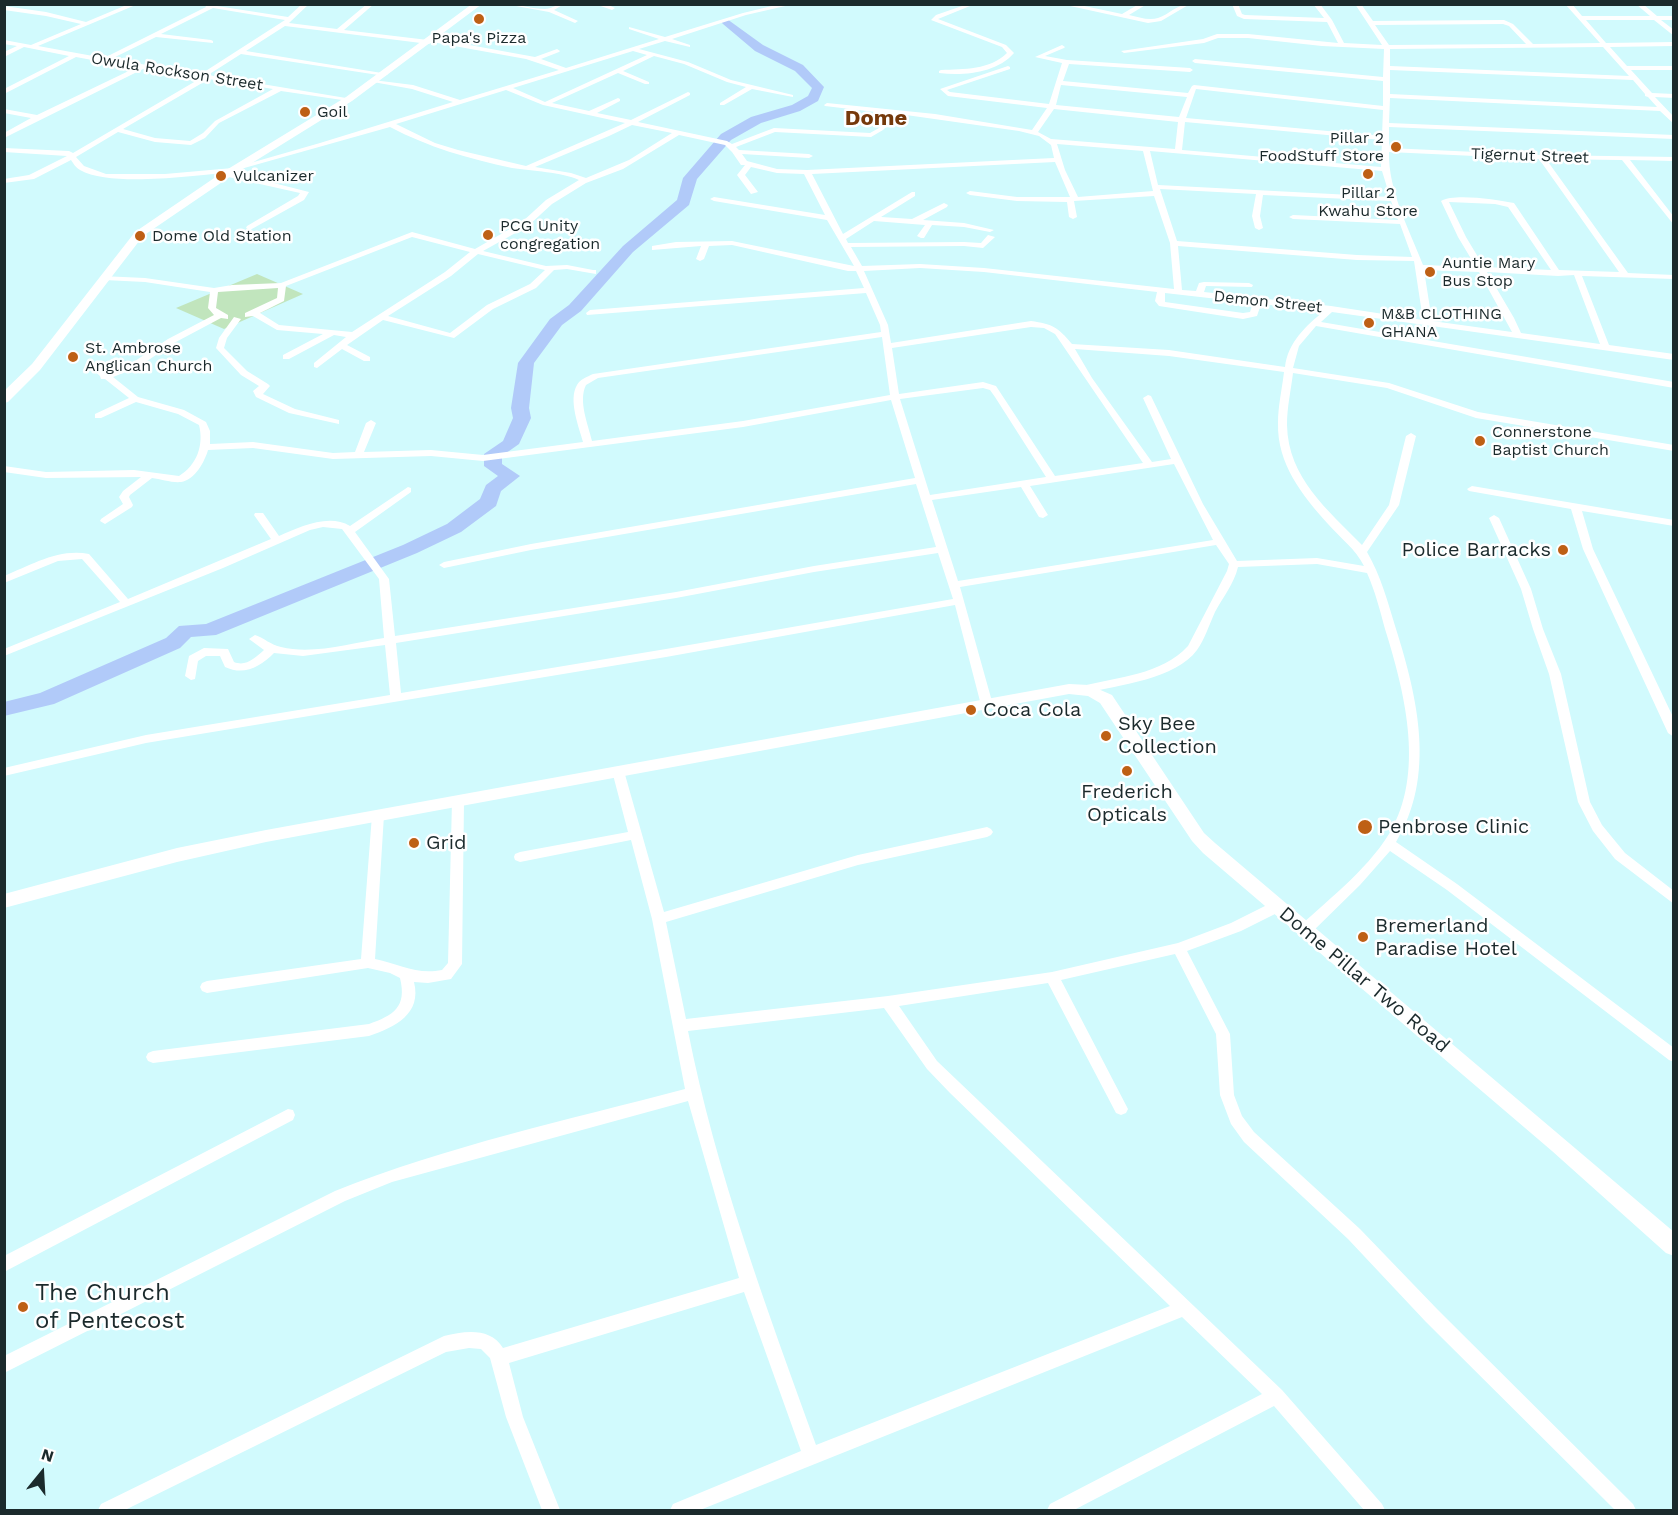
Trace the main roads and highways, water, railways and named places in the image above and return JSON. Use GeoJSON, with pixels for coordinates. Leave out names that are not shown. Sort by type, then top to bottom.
{"type":"FeatureCollection","features":[{"type":"Feature","properties":{"kind":"waterway"},"geometry":{"type":"LineString","coordinates":[[4,709],[46,699],[173,643],[186,631],[209,630],[410,549],[454,528],[489,502],[493,489],[511,476],[493,466],[493,454],[510,444],[522,418],[520,408],[526,363],[556,322],[575,308],[628,249],[684,202],[690,178],[726,137],[756,120],[796,108],[814,98],[818,87],[799,68],[759,48],[727,22]]}},
{"type":"Feature","properties":{"kind":"place","name":"Papa's Pizza"},"geometry":{"type":"Point","coordinates":[479,19]}},
{"type":"Feature","properties":{"kind":"place","name":"Goil"},"geometry":{"type":"Point","coordinates":[305,112]}},
{"type":"Feature","properties":{"kind":"place","name":"Pillar 2 FoodStuff Store"},"geometry":{"type":"Point","coordinates":[1396,147]}},
{"type":"Feature","properties":{"kind":"place","name":"Pillar 2 Kwahu Store"},"geometry":{"type":"Point","coordinates":[1368,174]}},
{"type":"Feature","properties":{"kind":"place","name":"Vulcanizer"},"geometry":{"type":"Point","coordinates":[221,176]}},
{"type":"Feature","properties":{"kind":"place","name":"PCG Unity congregation"},"geometry":{"type":"Point","coordinates":[488,235]}},
{"type":"Feature","properties":{"kind":"place","name":"Dome Old Station"},"geometry":{"type":"Point","coordinates":[140,236]}},
{"type":"Feature","properties":{"kind":"place","name":"Auntie Mary Bus Stop"},"geometry":{"type":"Point","coordinates":[1430,272]}},
{"type":"Feature","properties":{"kind":"place","name":"M&B CLOTHING GHANA"},"geometry":{"type":"Point","coordinates":[1369,323]}},
{"type":"Feature","properties":{"kind":"place","name":"St. Ambrose Anglican Church"},"geometry":{"type":"Point","coordinates":[73,357]}},
{"type":"Feature","properties":{"kind":"place","name":"Connerstone Baptist Church"},"geometry":{"type":"Point","coordinates":[1480,441]}},
{"type":"Feature","properties":{"kind":"place","name":"Police Barracks"},"geometry":{"type":"Point","coordinates":[1563,550]}},
{"type":"Feature","properties":{"kind":"place","name":"Coca Cola"},"geometry":{"type":"Point","coordinates":[971,710]}},
{"type":"Feature","properties":{"kind":"place","name":"Sky Bee Collection"},"geometry":{"type":"Point","coordinates":[1106,736]}},
{"type":"Feature","properties":{"kind":"place","name":"Frederich Opticals"},"geometry":{"type":"Point","coordinates":[1127,771]}},
{"type":"Feature","properties":{"kind":"place","name":"Penbrose Clinic"},"geometry":{"type":"Point","coordinates":[1365,827]}},
{"type":"Feature","properties":{"kind":"place","name":"Grid"},"geometry":{"type":"Point","coordinates":[414,843]}},
{"type":"Feature","properties":{"kind":"place","name":"Bremerland Paradise Hotel"},"geometry":{"type":"Point","coordinates":[1363,937]}},
{"type":"Feature","properties":{"kind":"place","name":"The Church of Pentecost"},"geometry":{"type":"Point","coordinates":[23,1307]}},
{"type":"Feature","properties":{"kind":"district","name":"Dome"},"geometry":{"type":"Point","coordinates":[876,119]}}]}
